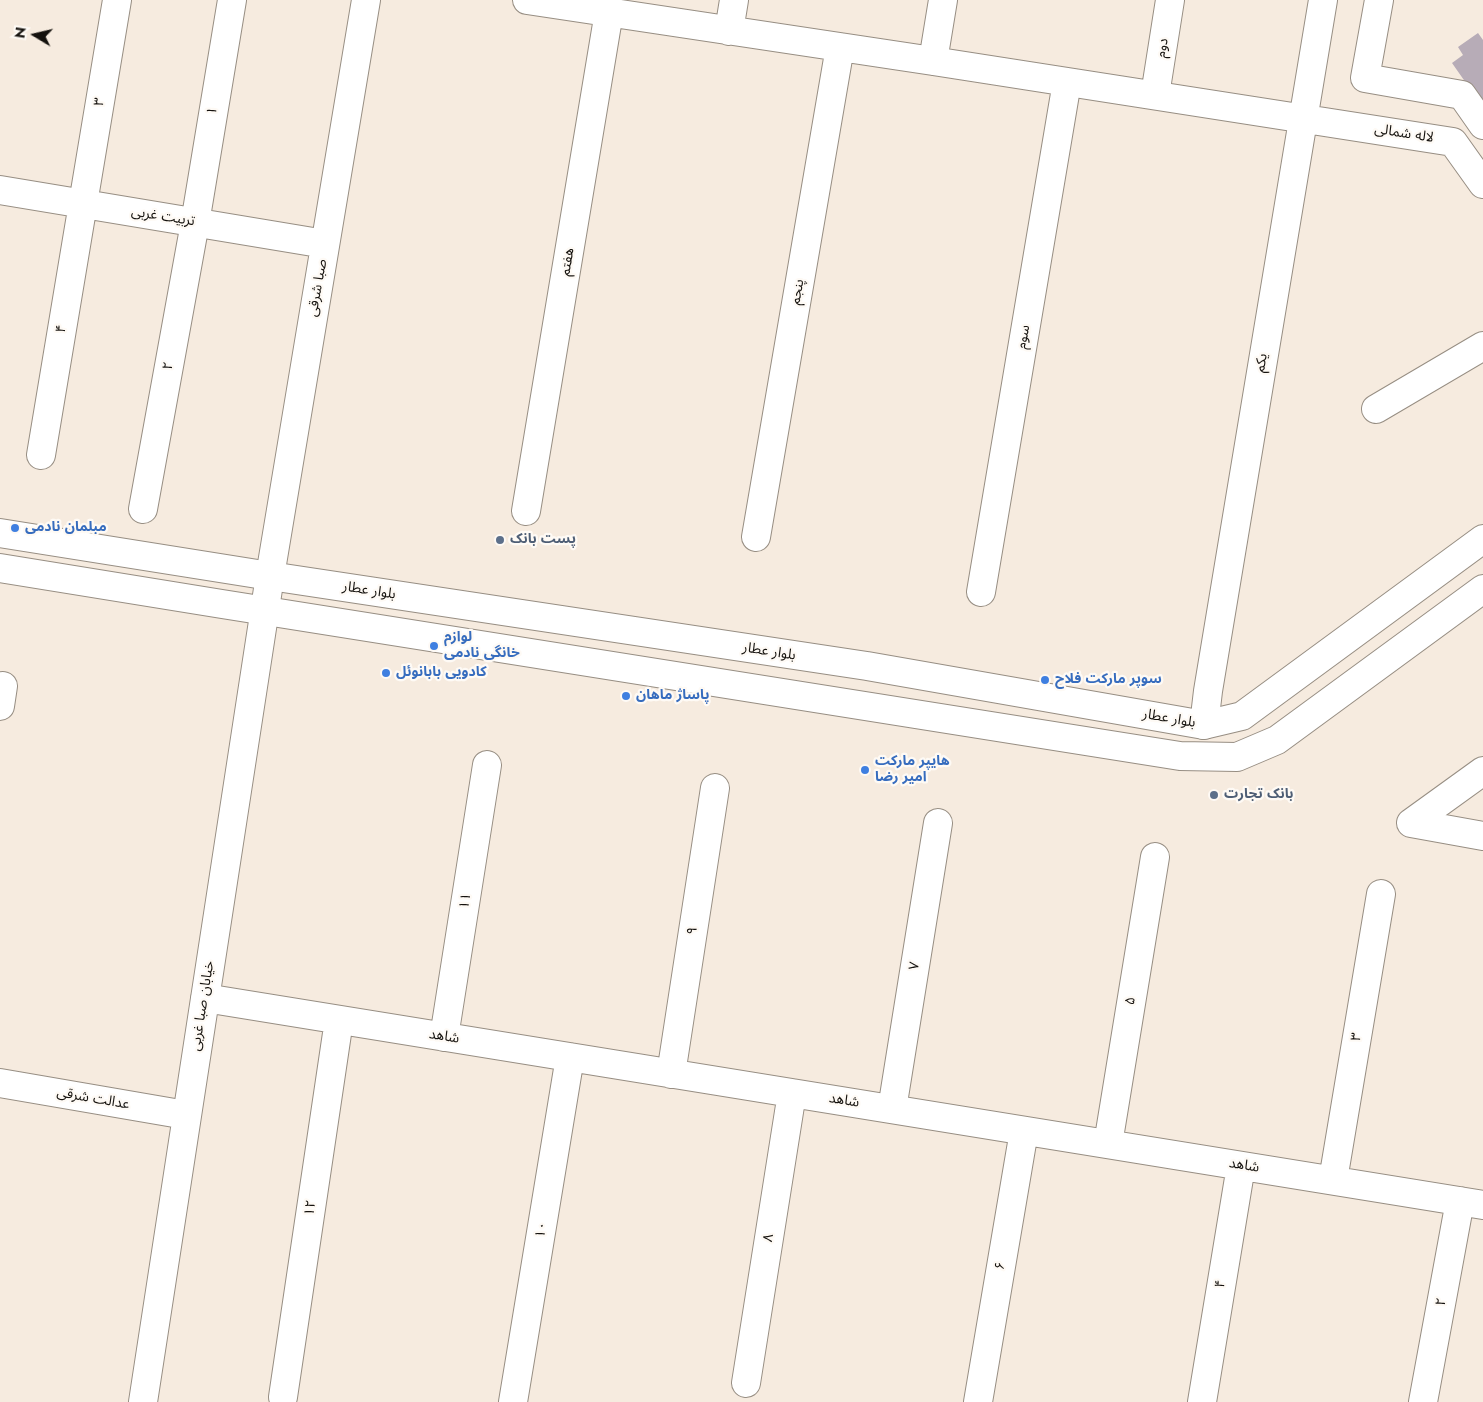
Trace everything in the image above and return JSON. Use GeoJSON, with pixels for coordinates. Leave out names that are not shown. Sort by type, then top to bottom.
{"type":"FeatureCollection","features":[{"type":"Feature","properties":{"kind":"street","name":"۳"},"geometry":{"type":"LineString","coordinates":[[83,204],[117,0]]}},
{"type":"Feature","properties":{"kind":"street","name":"۱"},"geometry":{"type":"LineString","coordinates":[[195,222],[232,0]]}},
{"type":"Feature","properties":{"kind":"street","name":"صبا شرقی"},"geometry":{"type":"LineString","coordinates":[[264,611],[366,0]]}},
{"type":"Feature","properties":{"kind":"street","name":"لاله شمالی"},"geometry":{"type":"LineString","coordinates":[[526,0],[1454,142],[1483,184]]}},
{"type":"Feature","properties":{"kind":"street"},"geometry":{"type":"LineString","coordinates":[[729,30],[734,0]]}},
{"type":"Feature","properties":{"kind":"street"},"geometry":{"type":"LineString","coordinates":[[933,61],[943,0]]}},
{"type":"Feature","properties":{"kind":"street","name":"دوم"},"geometry":{"type":"LineString","coordinates":[[1155,95],[1170,0]]}},
{"type":"Feature","properties":{"kind":"street","name":"یکم"},"geometry":{"type":"LineString","coordinates":[[1204,725],[1208,691],[1323,0]]}},
{"type":"Feature","properties":{"kind":"street"},"geometry":{"type":"LineString","coordinates":[[1378,0],[1365,78],[1462,95],[1483,125]]}},
{"type":"Feature","properties":{"kind":"street","name":"هفتم"},"geometry":{"type":"LineString","coordinates":[[526,511],[609,12]]}},
{"type":"Feature","properties":{"kind":"street","name":"پنجم"},"geometry":{"type":"LineString","coordinates":[[756,537],[840,47]]}},
{"type":"Feature","properties":{"kind":"street","name":"سوم"},"geometry":{"type":"LineString","coordinates":[[981,592],[1067,82]]}},
{"type":"Feature","properties":{"kind":"street","name":"تربیت غربی"},"geometry":{"type":"LineString","coordinates":[[0,190],[326,244]]}},
{"type":"Feature","properties":{"kind":"street","name":"۴"},"geometry":{"type":"LineString","coordinates":[[41,455],[83,204]]}},
{"type":"Feature","properties":{"kind":"street","name":"۲"},"geometry":{"type":"LineString","coordinates":[[144,509],[195,222]]}},
{"type":"Feature","properties":{"kind":"street"},"geometry":{"type":"LineString","coordinates":[[1376,409],[1483,346]]}},
{"type":"Feature","properties":{"kind":"street","name":"بلوار عطار"},"geometry":{"type":"LineString","coordinates":[[0,533],[270,576],[867,666],[1204,725],[1242,716],[1483,539]]}},
{"type":"Feature","properties":{"kind":"street"},"geometry":{"type":"LineString","coordinates":[[0,568],[1180,756],[1237,756],[1277,740],[1483,589]]}},
{"type":"Feature","properties":{"kind":"street","name":"خیابان صبا غربی"},"geometry":{"type":"LineString","coordinates":[[143,1402],[264,611]]}},
{"type":"Feature","properties":{"kind":"street","name":"۱۱"},"geometry":{"type":"LineString","coordinates":[[444,1037],[488,765]]}},
{"type":"Feature","properties":{"kind":"street"},"geometry":{"type":"LineString","coordinates":[[1483,771],[1411,823],[1483,836]]}},
{"type":"Feature","properties":{"kind":"street","name":"۹"},"geometry":{"type":"LineString","coordinates":[[671,1074],[715,788]]}},
{"type":"Feature","properties":{"kind":"street","name":"۷"},"geometry":{"type":"LineString","coordinates":[[892,1109],[938,823]]}},
{"type":"Feature","properties":{"kind":"street","name":"۵"},"geometry":{"type":"LineString","coordinates":[[1108,1144],[1155,857]]}},
{"type":"Feature","properties":{"kind":"street","name":"۳"},"geometry":{"type":"LineString","coordinates":[[1332,1180],[1381,894]]}},
{"type":"Feature","properties":{"kind":"street","name":"شاهد"},"geometry":{"type":"LineString","coordinates":[[204,998],[1472,1203]]}},
{"type":"Feature","properties":{"kind":"street","name":"۱۲"},"geometry":{"type":"LineString","coordinates":[[283,1397],[339,1020]]}},
{"type":"Feature","properties":{"kind":"street","name":"۱۰"},"geometry":{"type":"LineString","coordinates":[[513,1402],[570,1057]]}},
{"type":"Feature","properties":{"kind":"street","name":"عدالت شرقی"},"geometry":{"type":"LineString","coordinates":[[0,1083],[186,1115]]}},
{"type":"Feature","properties":{"kind":"street","name":"۸"},"geometry":{"type":"LineString","coordinates":[[746,1382],[792,1093]]}},
{"type":"Feature","properties":{"kind":"street","name":"۶"},"geometry":{"type":"LineString","coordinates":[[978,1402],[1024,1131]]}},
{"type":"Feature","properties":{"kind":"street","name":"۴"},"geometry":{"type":"LineString","coordinates":[[1202,1402],[1241,1166]]}},
{"type":"Feature","properties":{"kind":"street","name":"۲"},"geometry":{"type":"LineString","coordinates":[[1424,1402],[1472,1203]]}},
{"type":"Feature","properties":{"kind":"building"},"geometry":{"type":"Polygon","coordinates":[[[1478,33],[1483,40],[1483,101],[1480,103],[1452,63],[1463,55],[1458,47],[1478,33]]]}},
{"type":"Feature","properties":{"kind":"place","name":"مبلمان نادمی"},"geometry":{"type":"Point","coordinates":[15,528]}},
{"type":"Feature","properties":{"kind":"place","name":"پست بانک"},"geometry":{"type":"Point","coordinates":[500,540]}},
{"type":"Feature","properties":{"kind":"place","name":"لوازم خانگی نادمی"},"geometry":{"type":"Point","coordinates":[434,646]}},
{"type":"Feature","properties":{"kind":"place","name":"کادویی بابانوئل"},"geometry":{"type":"Point","coordinates":[386,673]}},
{"type":"Feature","properties":{"kind":"place","name":"سوپر مارکت فلاح"},"geometry":{"type":"Point","coordinates":[1045,680]}},
{"type":"Feature","properties":{"kind":"place","name":"پاساژ ماهان"},"geometry":{"type":"Point","coordinates":[626,696]}},
{"type":"Feature","properties":{"kind":"place","name":"هایپر مارکت امیر رضا"},"geometry":{"type":"Point","coordinates":[865,770]}},
{"type":"Feature","properties":{"kind":"place","name":"بانک تجارت"},"geometry":{"type":"Point","coordinates":[1214,795]}}]}
